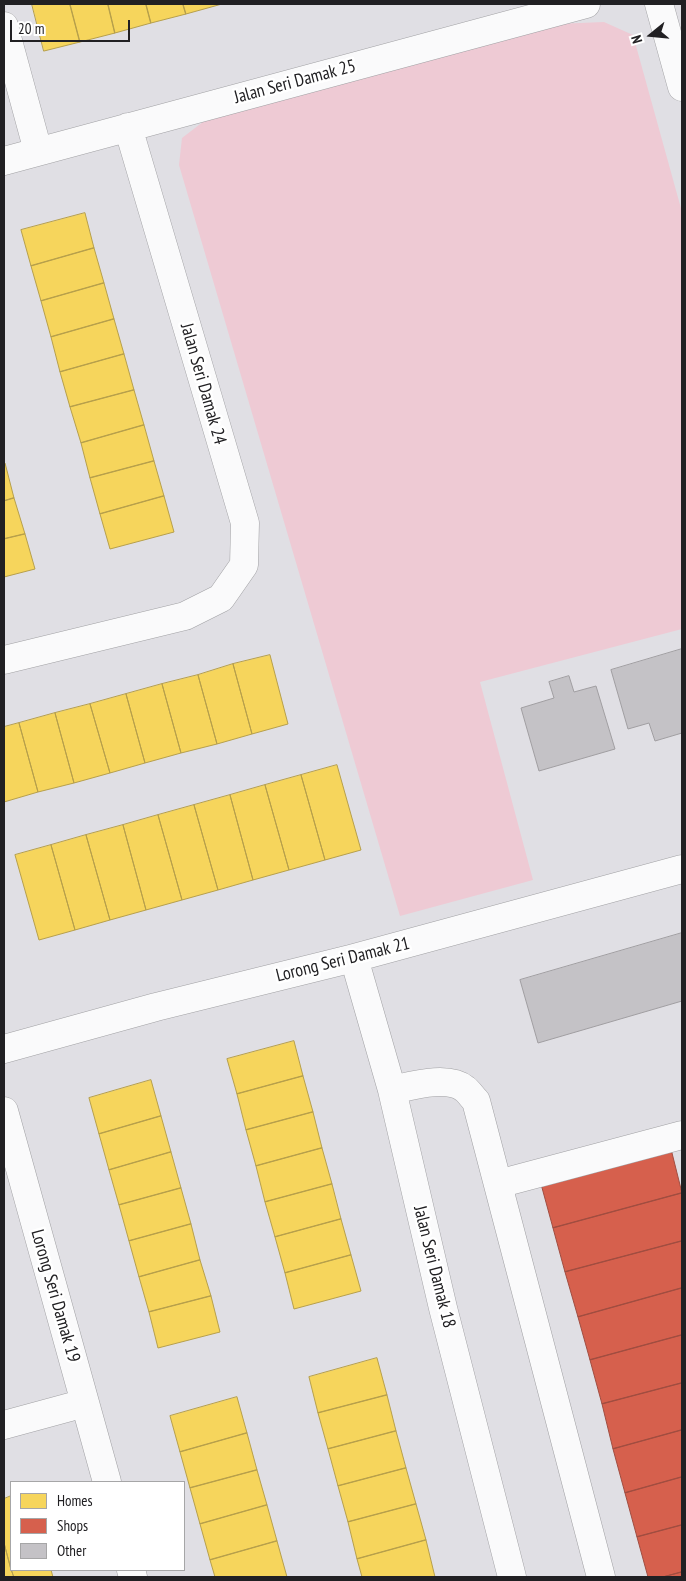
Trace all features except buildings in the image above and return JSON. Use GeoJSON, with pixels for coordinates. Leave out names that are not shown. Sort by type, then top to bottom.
{"type":"FeatureCollection","features":[{"type":"Feature","properties":{"kind":"street","name":"Jalan Seri Damak 25"},"geometry":{"type":"LineString","coordinates":[[4,161],[586,4]]}},
{"type":"Feature","properties":{"kind":"street"},"geometry":{"type":"LineString","coordinates":[[659,4],[682,87]]}},
{"type":"Feature","properties":{"kind":"street"},"geometry":{"type":"LineString","coordinates":[[4,26],[38,151]]}},
{"type":"Feature","properties":{"kind":"street","name":"Jalan Seri Damak 24"},"geometry":{"type":"LineString","coordinates":[[4,660],[184,616],[221,598],[244,566],[245,524],[128,127]]}},
{"type":"Feature","properties":{"kind":"street","name":"Lorong Seri Damak 21"},"geometry":{"type":"LineString","coordinates":[[4,1049],[156,1007],[354,958],[682,869]]}},
{"type":"Feature","properties":{"kind":"street","name":"Jalan Seri Damak 18"},"geometry":{"type":"LineString","coordinates":[[354,958],[392,1090],[443,1308],[512,1577]]}},
{"type":"Feature","properties":{"kind":"street"},"geometry":{"type":"LineString","coordinates":[[392,1090],[422,1083],[444,1082],[464,1088],[476,1101],[601,1577]]}},
{"type":"Feature","properties":{"kind":"street","name":"Lorong Seri Damak 19"},"geometry":{"type":"LineString","coordinates":[[4,1110],[107,1481]]}},
{"type":"Feature","properties":{"kind":"street"},"geometry":{"type":"LineString","coordinates":[[498,1184],[682,1135]]}},
{"type":"Feature","properties":{"kind":"street"},"geometry":{"type":"LineString","coordinates":[[4,1425],[85,1404]]}},
{"type":"Feature","properties":{"kind":"shaded area"},"geometry":{"type":"Polygon","coordinates":[[[604,22],[633,35],[682,212],[682,629],[480,682],[533,880],[400,916],[179,165],[182,138],[208,118],[556,24],[604,22]]]}}]}
